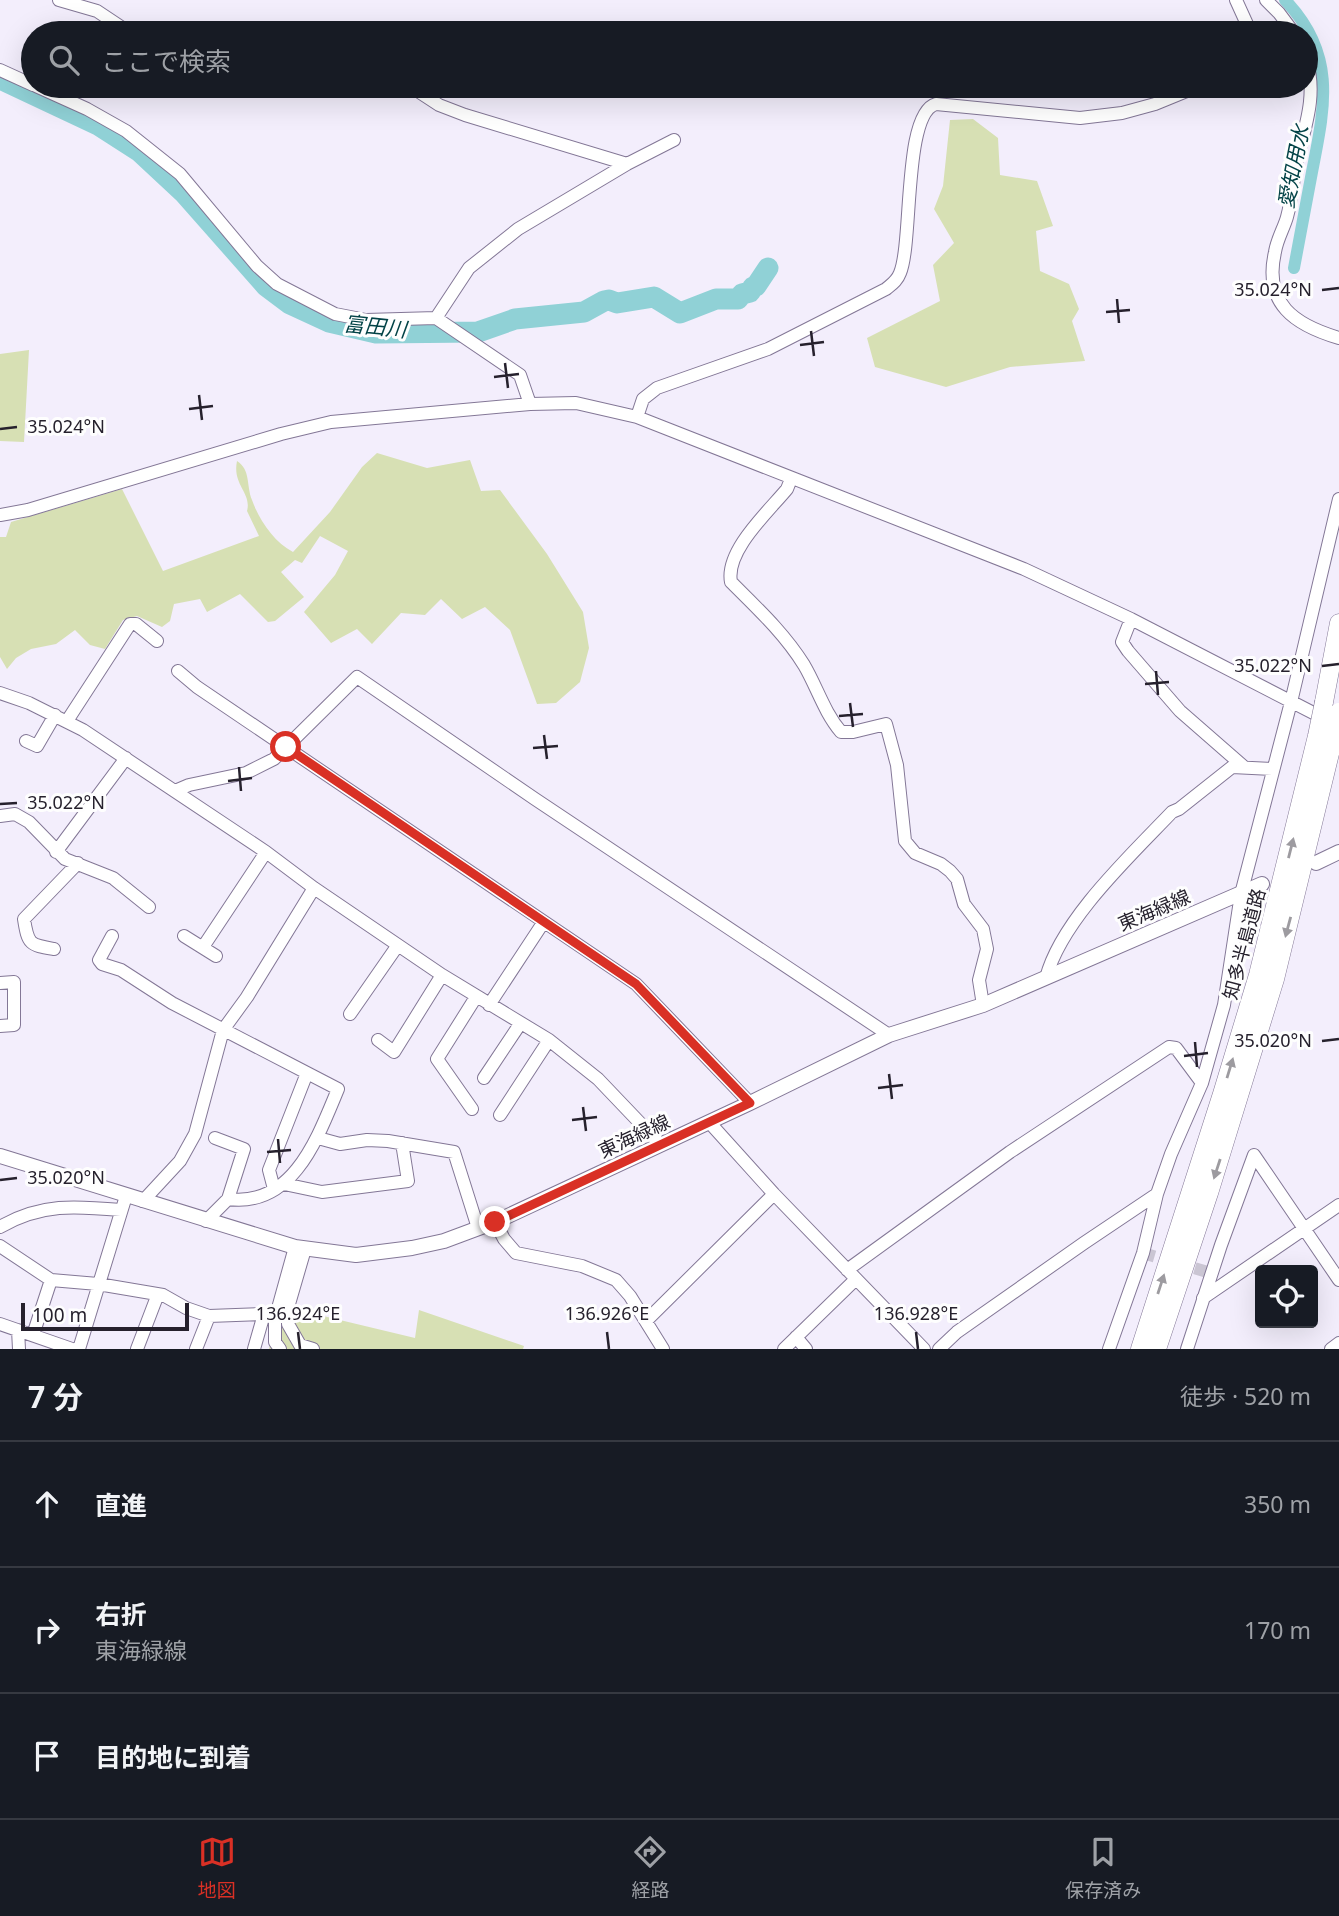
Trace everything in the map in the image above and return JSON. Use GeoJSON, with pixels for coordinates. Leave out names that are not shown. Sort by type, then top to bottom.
{"type":"FeatureCollection","features":[{"type":"Feature","properties":{"kind":"highway","name":"知多半島道路"},"geometry":{"type":"LineString","coordinates":[[1157,1349],[1213,1181],[1275,979],[1330,735],[1339,623]]}},
{"type":"Feature","properties":{"kind":"highway","name":"知多半島道路"},"geometry":{"type":"LineString","coordinates":[[1140,1349],[1223,1094],[1330,735]]}},
{"type":"Feature","properties":{"kind":"main road"},"geometry":{"type":"LineString","coordinates":[[1316,863],[1338,854]]}},
{"type":"Feature","properties":{"kind":"main road","name":"東海緑線"},"geometry":{"type":"LineString","coordinates":[[0,1156],[124,1203],[143,1201],[300,1248],[356,1255],[444,1241],[495,1222],[889,1035],[983,1005],[1262,884]]}},
{"type":"Feature","properties":{"kind":"street"},"geometry":{"type":"LineString","coordinates":[[59,0],[97,11],[112,21]]}},
{"type":"Feature","properties":{"kind":"street"},"geometry":{"type":"LineString","coordinates":[[1236,0],[1246,21]]}},
{"type":"Feature","properties":{"kind":"street"},"geometry":{"type":"LineString","coordinates":[[1265,0],[1285,21]]}},
{"type":"Feature","properties":{"kind":"street"},"geometry":{"type":"LineString","coordinates":[[0,69],[21,79]]}},
{"type":"Feature","properties":{"kind":"street"},"geometry":{"type":"LineString","coordinates":[[64,98],[126,131],[180,174],[257,266],[276,284],[335,314],[366,320],[436,318],[520,375],[530,404]]}},
{"type":"Feature","properties":{"kind":"street"},"geometry":{"type":"LineString","coordinates":[[428,98],[465,115],[627,164]]}},
{"type":"Feature","properties":{"kind":"street"},"geometry":{"type":"LineString","coordinates":[[637,417],[643,399],[657,388],[768,349],[895,282],[903,264],[914,152],[923,113],[929,106],[936,104],[1080,118],[1122,113],[1170,98]]}},
{"type":"Feature","properties":{"kind":"street"},"geometry":{"type":"LineString","coordinates":[[1310,98],[1286,220],[1275,250],[1273,277],[1280,305],[1288,314],[1305,326],[1339,338]]}},
{"type":"Feature","properties":{"kind":"street"},"geometry":{"type":"LineString","coordinates":[[436,318],[469,268],[518,229],[627,164],[674,140]]}},
{"type":"Feature","properties":{"kind":"street"},"geometry":{"type":"LineString","coordinates":[[0,515],[28,510],[331,422],[530,404],[576,403],[637,417],[791,480],[1024,569],[1291,702],[1330,735]]}},
{"type":"Feature","properties":{"kind":"street"},"geometry":{"type":"LineString","coordinates":[[791,480],[787,489],[735,553],[729,572],[732,582],[784,638],[804,665],[833,723],[841,732],[853,732],[886,724],[897,765],[905,841],[915,853],[950,871],[957,879],[964,904],[983,929],[987,949],[979,980],[983,1005]]}},
{"type":"Feature","properties":{"kind":"street"},"geometry":{"type":"LineString","coordinates":[[1109,1349],[1143,1253],[1157,1194],[1202,1083],[1224,1005],[1241,894],[1291,702],[1339,499]]}},
{"type":"Feature","properties":{"kind":"street"},"geometry":{"type":"LineString","coordinates":[[1131,620],[1122,642],[1128,650],[1180,712],[1243,766]]}},
{"type":"Feature","properties":{"kind":"street"},"geometry":{"type":"LineString","coordinates":[[26,741],[37,746],[61,718],[130,624],[136,624],[158,641]]}},
{"type":"Feature","properties":{"kind":"street"},"geometry":{"type":"LineString","coordinates":[[178,671],[197,687],[542,923],[636,984],[750,1103]]}},
{"type":"Feature","properties":{"kind":"street"},"geometry":{"type":"LineString","coordinates":[[175,792],[189,785],[254,771],[274,760],[357,677],[889,1035]]}},
{"type":"Feature","properties":{"kind":"street"},"geometry":{"type":"LineString","coordinates":[[0,693],[29,702],[61,718],[126,758],[442,975],[549,1040],[590,1072],[661,1145]]}},
{"type":"Feature","properties":{"kind":"street"},"geometry":{"type":"LineString","coordinates":[[57,852],[126,758]]}},
{"type":"Feature","properties":{"kind":"street"},"geometry":{"type":"LineString","coordinates":[[1046,978],[1049,965],[1081,911],[1172,812],[1231,767],[1273,769]]}},
{"type":"Feature","properties":{"kind":"street"},"geometry":{"type":"LineString","coordinates":[[0,816],[15,814],[29,822],[65,859],[113,878],[149,906]]}},
{"type":"Feature","properties":{"kind":"street"},"geometry":{"type":"LineString","coordinates":[[203,947],[266,852]]}},
{"type":"Feature","properties":{"kind":"street"},"geometry":{"type":"LineString","coordinates":[[54,949],[33,945],[27,939],[24,919],[78,863]]}},
{"type":"Feature","properties":{"kind":"street"},"geometry":{"type":"LineString","coordinates":[[143,1201],[180,1161],[195,1134],[223,1030],[247,997],[314,888]]}},
{"type":"Feature","properties":{"kind":"street"},"geometry":{"type":"LineString","coordinates":[[489,1005],[542,923]]}},
{"type":"Feature","properties":{"kind":"street"},"geometry":{"type":"LineString","coordinates":[[112,936],[99,960],[102,964],[121,970],[172,1003],[338,1089],[318,1138],[302,1164],[279,1186],[259,1196],[240,1201],[229,1199]]}},
{"type":"Feature","properties":{"kind":"street"},"geometry":{"type":"LineString","coordinates":[[184,936],[216,956]]}},
{"type":"Feature","properties":{"kind":"street"},"geometry":{"type":"LineString","coordinates":[[350,1014],[398,944]]}},
{"type":"Feature","properties":{"kind":"street"},"geometry":{"type":"LineString","coordinates":[[378,1040],[394,1052],[442,975]]}},
{"type":"Feature","properties":{"kind":"street"},"geometry":{"type":"LineString","coordinates":[[0,982],[14,982],[14,1025],[0,1026]]}},
{"type":"Feature","properties":{"kind":"street"},"geometry":{"type":"LineString","coordinates":[[472,1109],[437,1059],[476,997]]}},
{"type":"Feature","properties":{"kind":"street"},"geometry":{"type":"LineString","coordinates":[[484,1078],[520,1024]]}},
{"type":"Feature","properties":{"kind":"street"},"geometry":{"type":"LineString","coordinates":[[500,1115],[549,1040]]}},
{"type":"Feature","properties":{"kind":"street"},"geometry":{"type":"LineString","coordinates":[[784,1349],[852,1275],[1010,1152],[1169,1047],[1176,1048],[1202,1083]]}},
{"type":"Feature","properties":{"kind":"street"},"geometry":{"type":"LineString","coordinates":[[307,1073],[268,1170],[279,1186],[322,1192],[408,1181],[402,1143]]}},
{"type":"Feature","properties":{"kind":"street"},"geometry":{"type":"LineString","coordinates":[[709,1122],[774,1195],[924,1349]]}},
{"type":"Feature","properties":{"kind":"street"},"geometry":{"type":"LineString","coordinates":[[206,1220],[229,1199],[244,1149],[215,1138]]}},
{"type":"Feature","properties":{"kind":"street"},"geometry":{"type":"LineString","coordinates":[[318,1138],[340,1144],[367,1140],[454,1152],[478,1228]]}},
{"type":"Feature","properties":{"kind":"street"},"geometry":{"type":"LineString","coordinates":[[1187,1349],[1202,1298],[1254,1155],[1339,1280]]}},
{"type":"Feature","properties":{"kind":"street"},"geometry":{"type":"LineString","coordinates":[[939,1349],[957,1332],[1157,1194]]}},
{"type":"Feature","properties":{"kind":"street"},"geometry":{"type":"LineString","coordinates":[[646,1321],[774,1195]]}},
{"type":"Feature","properties":{"kind":"street"},"geometry":{"type":"LineString","coordinates":[[0,1227],[48,1208],[124,1203],[79,1349]]}},
{"type":"Feature","properties":{"kind":"street"},"geometry":{"type":"LineString","coordinates":[[1202,1298],[1339,1205]]}},
{"type":"Feature","properties":{"kind":"street"},"geometry":{"type":"LineString","coordinates":[[495,1222],[516,1253],[582,1266],[616,1280],[663,1349]]}},
{"type":"Feature","properties":{"kind":"street"},"geometry":{"type":"LineString","coordinates":[[0,1246],[51,1280],[163,1294],[186,1308],[209,1315],[264,1314],[254,1349]]}},
{"type":"Feature","properties":{"kind":"street"},"geometry":{"type":"LineString","coordinates":[[280,1349],[275,1342],[275,1319],[300,1248]]}},
{"type":"Feature","properties":{"kind":"street"},"geometry":{"type":"LineString","coordinates":[[300,1248],[289,1304],[288,1324],[300,1345],[313,1349]]}},
{"type":"Feature","properties":{"kind":"street"},"geometry":{"type":"LineString","coordinates":[[33,1335],[51,1280]]}},
{"type":"Feature","properties":{"kind":"street"},"geometry":{"type":"LineString","coordinates":[[137,1349],[158,1294]]}},
{"type":"Feature","properties":{"kind":"street"},"geometry":{"type":"LineString","coordinates":[[196,1349],[209,1315]]}},
{"type":"Feature","properties":{"kind":"street"},"geometry":{"type":"LineString","coordinates":[[0,1324],[72,1349]]}},
{"type":"Feature","properties":{"kind":"street"},"geometry":{"type":"LineString","coordinates":[[18,1330],[19,1349]]}},
{"type":"Feature","properties":{"kind":"street"},"geometry":{"type":"LineString","coordinates":[[796,1337],[806,1349]]}},
{"type":"Feature","properties":{"kind":"street"},"geometry":{"type":"LineString","coordinates":[[1331,1349],[1339,1343]]}},
{"type":"Feature","properties":{"kind":"green space"},"geometry":{"type":"Polygon","coordinates":[[[973,119],[998,138],[1000,175],[1037,181],[1053,226],[1036,231],[1040,271],[1069,284],[1079,309],[1072,321],[1085,361],[1010,367],[946,387],[875,367],[867,338],[940,301],[933,265],[954,243],[934,209],[943,186],[950,120],[973,119]]]}},
{"type":"Feature","properties":{"kind":"green space"},"geometry":{"type":"Polygon","coordinates":[[[29,350],[24,442],[0,441],[0,354],[29,350]]]}},
{"type":"Feature","properties":{"kind":"green space"},"geometry":{"type":"Polygon","coordinates":[[[377,453],[427,468],[470,460],[481,491],[500,490],[547,554],[583,612],[589,648],[580,682],[556,703],[537,704],[510,630],[485,607],[462,619],[441,599],[425,615],[401,613],[372,644],[357,629],[331,643],[304,612],[335,575],[348,551],[320,536],[302,563],[295,560],[281,572],[304,597],[275,621],[268,622],[240,594],[207,612],[200,599],[174,604],[170,621],[162,627],[137,616],[123,620],[105,649],[90,645],[75,630],[56,644],[31,649],[16,658],[7,669],[0,657],[0,537],[6,537],[11,522],[122,489],[163,571],[259,536],[247,511],[247,499],[237,476],[237,461],[246,473],[252,500],[263,523],[293,552],[330,512],[362,467],[377,453]]]}},
{"type":"Feature","properties":{"kind":"green space"},"geometry":{"type":"Polygon","coordinates":[[[294,1309],[415,1338],[419,1310],[524,1346],[523,1349],[269,1349],[273,1334],[294,1309]]]}},
{"type":"Feature","properties":{"kind":"waterway","name":"愛知用水"},"geometry":{"type":"LineString","coordinates":[[1285,0],[1303,21]]}},
{"type":"Feature","properties":{"kind":"waterway","name":"愛知用水"},"geometry":{"type":"LineString","coordinates":[[1294,268],[1321,125],[1323,82],[1318,55]]}},
{"type":"Feature","properties":{"kind":"waterway","name":"富田川"},"geometry":{"type":"LineString","coordinates":[[0,79],[21,89]]}},
{"type":"Feature","properties":{"kind":"waterway","name":"富田川"},"geometry":{"type":"LineString","coordinates":[[40,98],[98,125],[140,152],[184,193],[266,286],[290,304],[329,322],[376,333],[478,332],[515,319],[584,312],[609,300],[617,303],[654,297],[680,313],[716,299],[738,299],[756,286],[768,268]]}},
{"type":"Feature","properties":{"kind":"tunnel"},"geometry":{"type":"LineString","coordinates":[[1143,1253],[1211,1273]]}},
{"type":"Feature","properties":{"kind":"route"},"geometry":{"type":"LineString","coordinates":[[286,747],[542,923],[636,984],[750,1103],[495,1222]]}}]}
